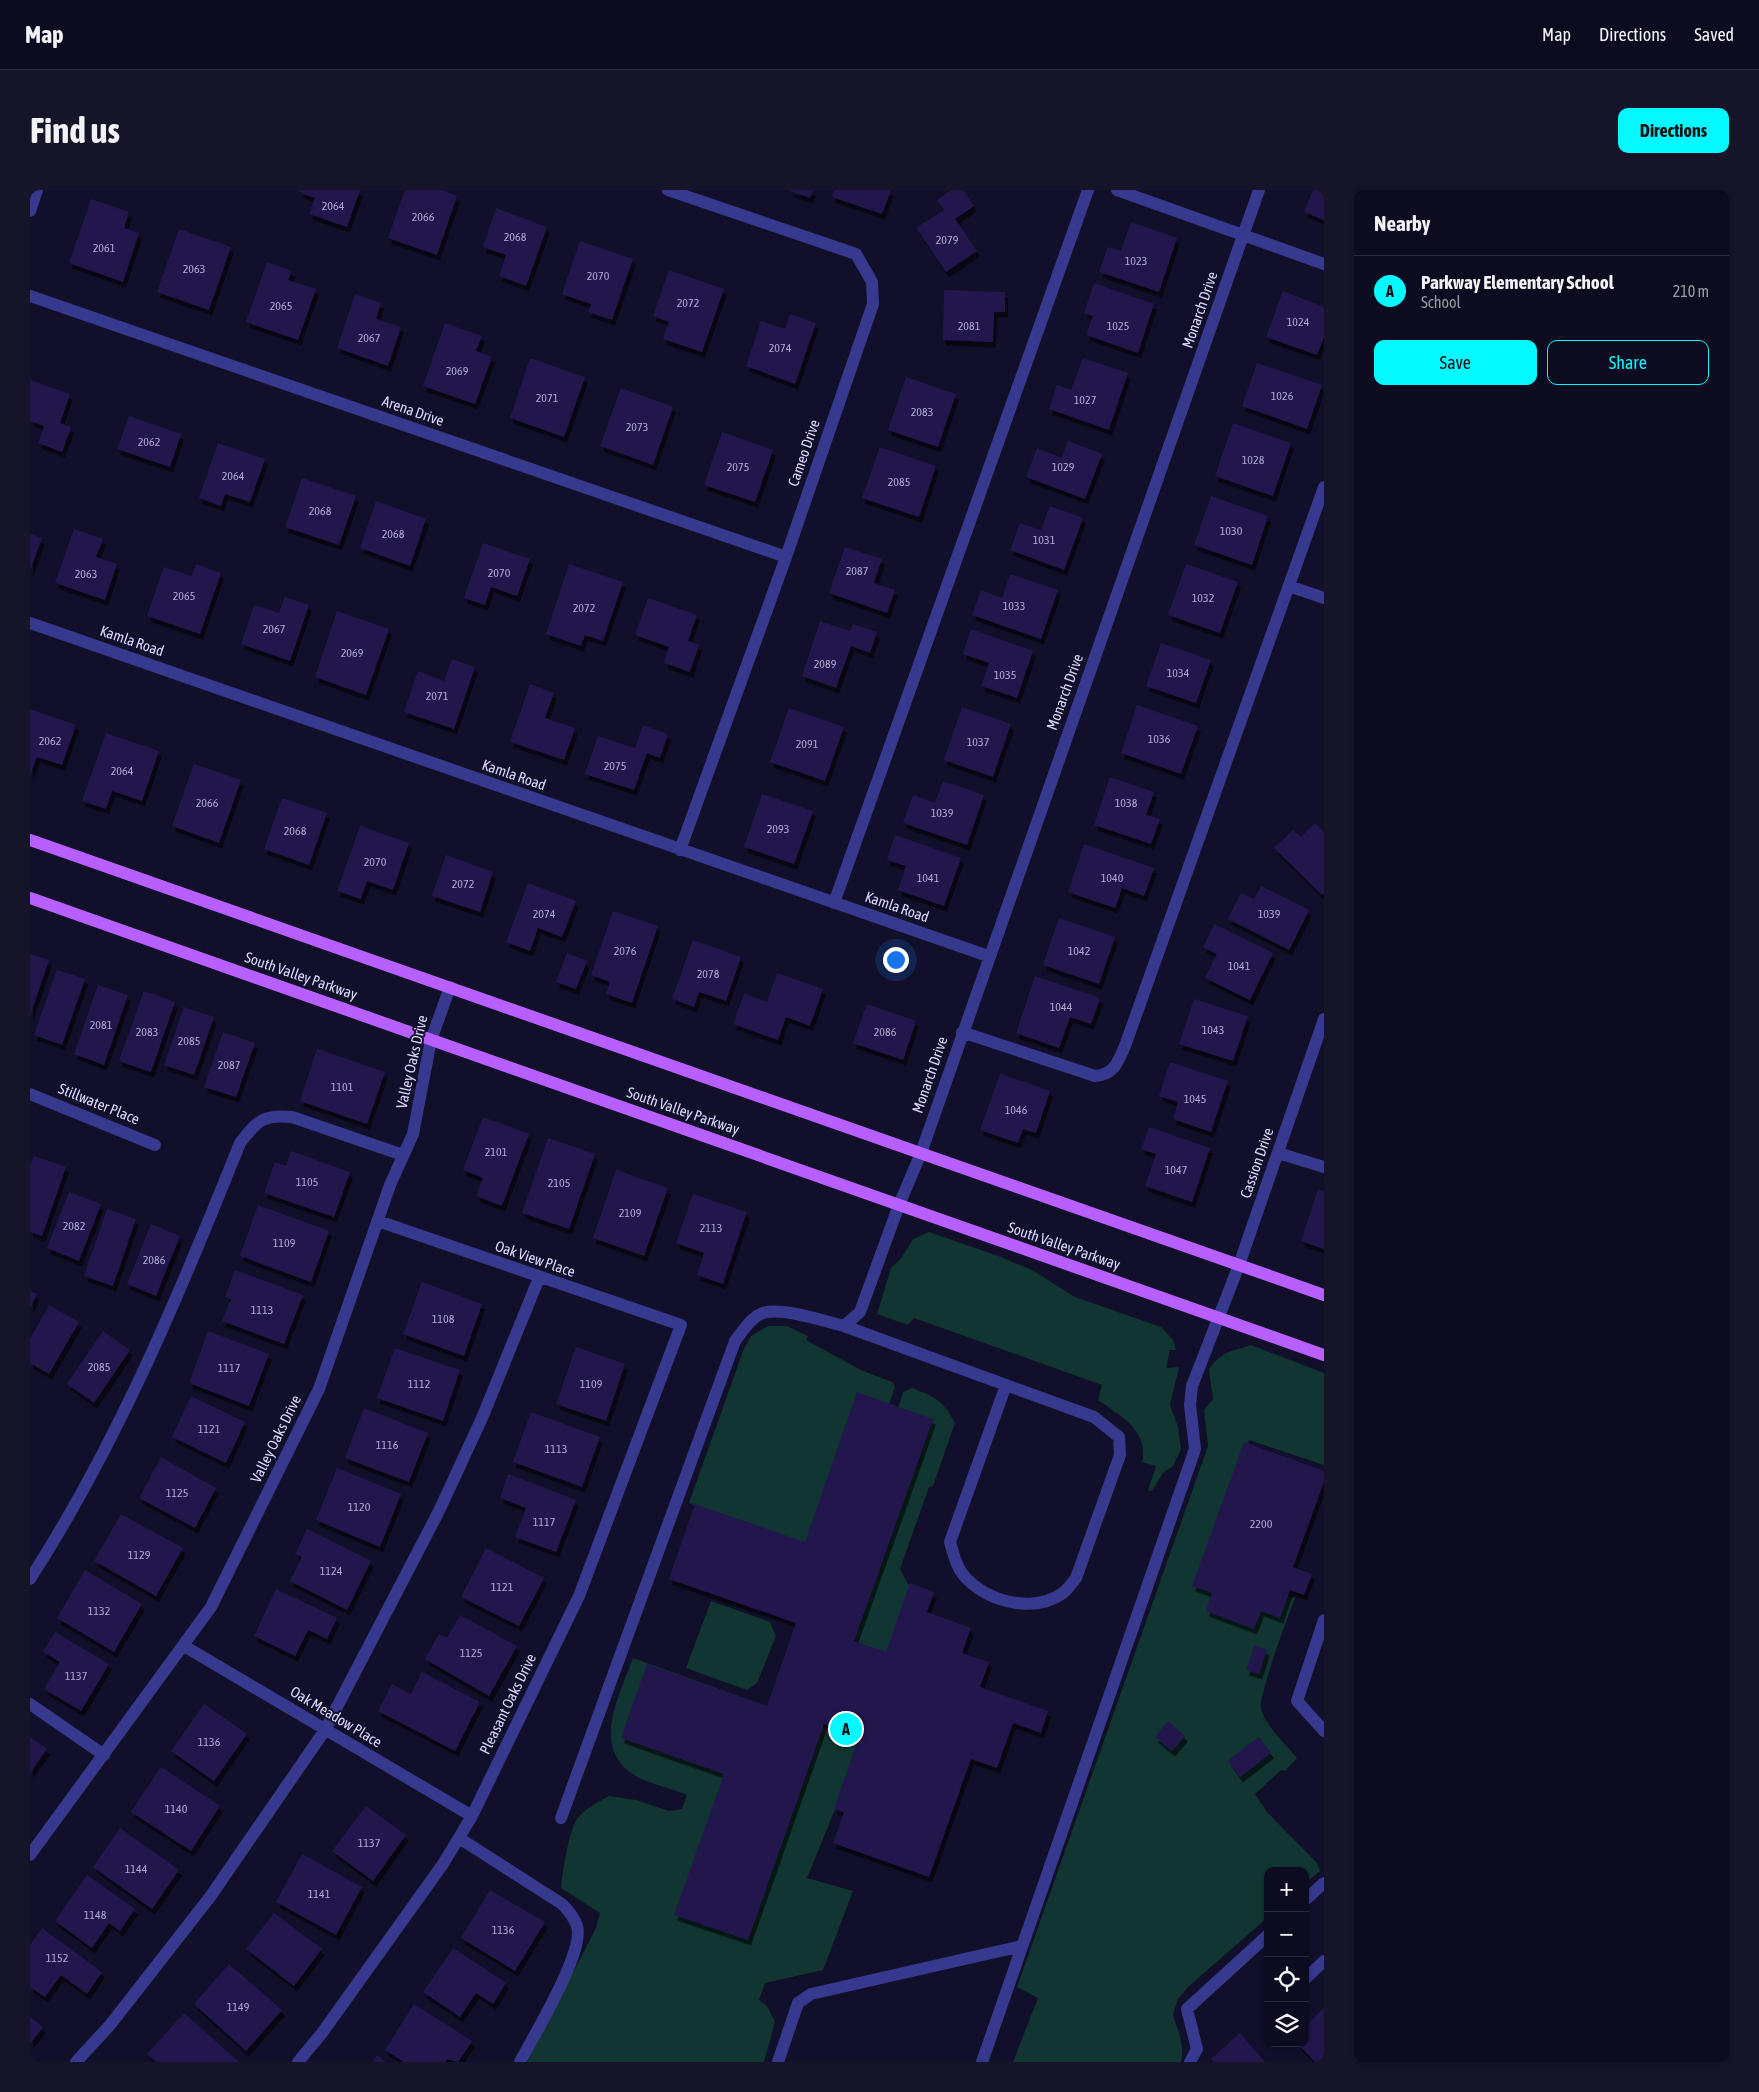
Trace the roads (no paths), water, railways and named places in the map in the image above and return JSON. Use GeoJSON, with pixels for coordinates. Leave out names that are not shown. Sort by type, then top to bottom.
{"type":"FeatureCollection","features":[{"type":"Feature","properties":{"kind":"main road"},"geometry":{"type":"LineString","coordinates":[[30,840],[1324,1295]]}},
{"type":"Feature","properties":{"kind":"main road","name":"South Valley Parkway"},"geometry":{"type":"LineString","coordinates":[[30,898],[1324,1355]]}},
{"type":"Feature","properties":{"kind":"street"},"geometry":{"type":"LineString","coordinates":[[30,210],[37,190]]}},
{"type":"Feature","properties":{"kind":"street","name":"Cameo Drive"},"geometry":{"type":"LineString","coordinates":[[668,190],[856,254],[872,282],[873,304],[786,557],[680,850]]}},
{"type":"Feature","properties":{"kind":"street"},"geometry":{"type":"LineString","coordinates":[[834,903],[1088,190]]}},
{"type":"Feature","properties":{"kind":"street"},"geometry":{"type":"LineString","coordinates":[[1117,190],[1324,264]]}},
{"type":"Feature","properties":{"kind":"street","name":"Monarch Drive"},"geometry":{"type":"LineString","coordinates":[[844,1326],[860,1312],[898,1205],[920,1153],[1259,190]]}},
{"type":"Feature","properties":{"kind":"street","name":"Arena Drive"},"geometry":{"type":"LineString","coordinates":[[30,296],[786,557]]}},
{"type":"Feature","properties":{"kind":"street"},"geometry":{"type":"LineString","coordinates":[[962,1032],[1095,1076],[1106,1075],[1115,1068],[1125,1046],[1324,487]]}},
{"type":"Feature","properties":{"kind":"street"},"geometry":{"type":"LineString","coordinates":[[1289,586],[1324,598]]}},
{"type":"Feature","properties":{"kind":"street","name":"Kamla Road"},"geometry":{"type":"LineString","coordinates":[[30,622],[988,956]]}},
{"type":"Feature","properties":{"kind":"street","name":"Valley Oaks Drive"},"geometry":{"type":"LineString","coordinates":[[30,1855],[211,1607],[319,1389],[378,1221],[413,1134],[431,1040],[450,988]]}},
{"type":"Feature","properties":{"kind":"street","name":"Cassion Drive"},"geometry":{"type":"LineString","coordinates":[[982,2062],[1194,1449],[1190,1405],[1192,1386],[1239,1265],[1324,1019]]}},
{"type":"Feature","properties":{"kind":"street","name":"Stillwater Place"},"geometry":{"type":"LineString","coordinates":[[30,1094],[155,1144]]}},
{"type":"Feature","properties":{"kind":"street"},"geometry":{"type":"LineString","coordinates":[[30,1579],[57,1538],[157,1345],[240,1144],[254,1124],[275,1115],[292,1117],[403,1155]]}},
{"type":"Feature","properties":{"kind":"street"},"geometry":{"type":"LineString","coordinates":[[1278,1153],[1324,1167]]}},
{"type":"Feature","properties":{"kind":"street","name":"Oak View Place"},"geometry":{"type":"LineString","coordinates":[[378,1221],[539,1278],[681,1325]]}},
{"type":"Feature","properties":{"kind":"street"},"geometry":{"type":"LineString","coordinates":[[76,2062],[110,2025],[210,1897],[325,1730],[439,1511],[482,1418],[539,1278]]}},
{"type":"Feature","properties":{"kind":"street"},"geometry":{"type":"LineString","coordinates":[[561,1818],[735,1341],[749,1324],[762,1313],[781,1312],[844,1326],[1094,1417],[1119,1437],[1120,1455],[1076,1578],[1064,1592],[1046,1602],[1024,1604],[1002,1600],[986,1593],[967,1579],[955,1560],[950,1542],[1006,1385]]}},
{"type":"Feature","properties":{"kind":"street","name":"Pleasant Oaks Drive"},"geometry":{"type":"LineString","coordinates":[[298,2062],[328,2025],[442,1864],[472,1816],[579,1596],[681,1325]]}},
{"type":"Feature","properties":{"kind":"street"},"geometry":{"type":"LineString","coordinates":[[1324,1620],[1296,1701],[1324,1731]]}},
{"type":"Feature","properties":{"kind":"street","name":"Oak Meadow Place"},"geometry":{"type":"LineString","coordinates":[[184,1646],[472,1816]]}},
{"type":"Feature","properties":{"kind":"street"},"geometry":{"type":"LineString","coordinates":[[30,1704],[104,1755]]}},
{"type":"Feature","properties":{"kind":"street"},"geometry":{"type":"LineString","coordinates":[[458,1838],[562,1904],[571,1913],[577,1926],[578,1940],[571,1963],[520,2062]]}},
{"type":"Feature","properties":{"kind":"street"},"geometry":{"type":"LineString","coordinates":[[1309,1896],[1324,1883]]}},
{"type":"Feature","properties":{"kind":"street"},"geometry":{"type":"LineString","coordinates":[[1190,2062],[1197,2049],[1187,2009],[1264,1939]]}},
{"type":"Feature","properties":{"kind":"street"},"geometry":{"type":"LineString","coordinates":[[778,2062],[798,2003],[811,1994],[1022,1946]]}},
{"type":"Feature","properties":{"kind":"street"},"geometry":{"type":"LineString","coordinates":[[1309,1975],[1324,1961]]}},
{"type":"Feature","properties":{"kind":"place","name":"Parkway Elementary School"},"geometry":{"type":"Point","coordinates":[846,1729]}}]}
